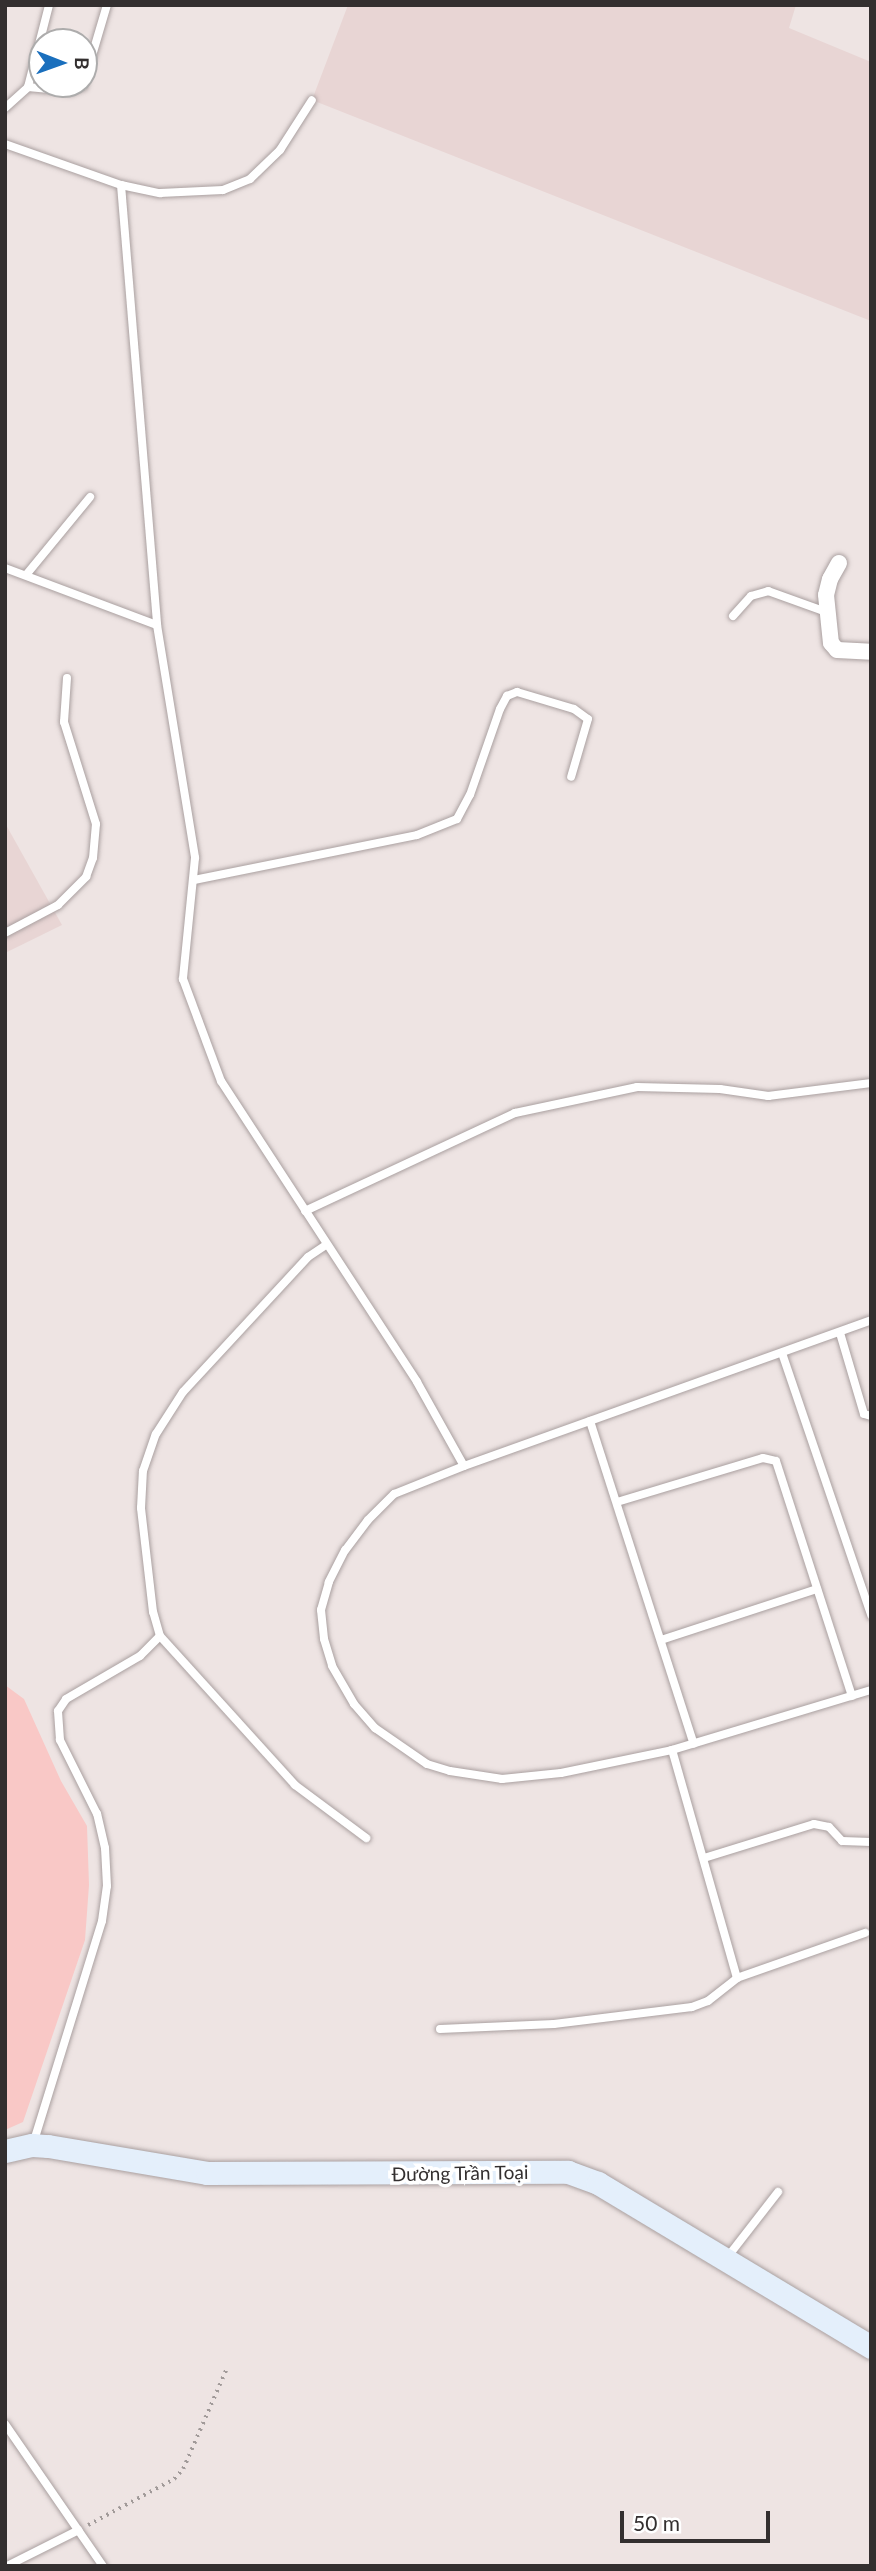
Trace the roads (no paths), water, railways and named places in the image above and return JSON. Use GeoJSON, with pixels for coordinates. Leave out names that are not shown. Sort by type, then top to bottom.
{"type":"FeatureCollection","features":[{"type":"Feature","properties":{"kind":"street"},"geometry":{"type":"LineString","coordinates":[[839,563],[830,579],[826,611],[834,647],[871,652]]}},
{"type":"Feature","properties":{"kind":"street","name":"Đường Trần Toại"},"geometry":{"type":"LineString","coordinates":[[5,2151],[32,2145],[208,2173],[568,2172],[598,2183],[871,2347]]}},
{"type":"Feature","properties":{"kind":"lane"},"geometry":{"type":"LineString","coordinates":[[43,28],[49,5]]}},
{"type":"Feature","properties":{"kind":"lane"},"geometry":{"type":"LineString","coordinates":[[98,35],[107,5]]}},
{"type":"Feature","properties":{"kind":"lane"},"geometry":{"type":"LineString","coordinates":[[5,108],[28,87]]}},
{"type":"Feature","properties":{"kind":"lane"},"geometry":{"type":"LineString","coordinates":[[5,144],[121,185],[160,193],[192,194],[223,190],[250,179],[280,150],[312,100]]}},
{"type":"Feature","properties":{"kind":"lane"},"geometry":{"type":"LineString","coordinates":[[121,185],[157,625],[195,858],[183,979],[220,1081],[417,1382],[464,1466]]}},
{"type":"Feature","properties":{"kind":"lane"},"geometry":{"type":"LineString","coordinates":[[26,575],[90,497]]}},
{"type":"Feature","properties":{"kind":"lane"},"geometry":{"type":"LineString","coordinates":[[5,568],[157,625]]}},
{"type":"Feature","properties":{"kind":"lane"},"geometry":{"type":"LineString","coordinates":[[733,616],[740,604],[759,591],[768,591],[826,611]]}},
{"type":"Feature","properties":{"kind":"lane"},"geometry":{"type":"LineString","coordinates":[[5,933],[58,905],[86,877],[93,858],[96,824],[64,722],[67,677]]}},
{"type":"Feature","properties":{"kind":"lane"},"geometry":{"type":"LineString","coordinates":[[194,880],[417,835],[457,819],[470,795],[500,709],[507,696],[517,692],[574,709],[588,719],[570,777]]}},
{"type":"Feature","properties":{"kind":"lane"},"geometry":{"type":"LineString","coordinates":[[304,1212],[515,1113],[637,1087],[720,1089],[768,1096],[871,1083]]}},
{"type":"Feature","properties":{"kind":"lane"},"geometry":{"type":"LineString","coordinates":[[326,1245],[308,1257],[183,1392],[156,1434],[144,1471],[141,1508],[153,1612],[160,1636],[295,1785],[366,1838]]}},
{"type":"Feature","properties":{"kind":"lane"},"geometry":{"type":"LineString","coordinates":[[871,1320],[841,1333],[464,1466],[394,1494],[345,1550],[329,1582],[321,1609],[324,1639],[332,1666],[354,1704],[375,1728],[427,1764],[450,1772],[502,1779],[561,1773],[672,1750],[871,1690]]}},
{"type":"Feature","properties":{"kind":"lane"},"geometry":{"type":"LineString","coordinates":[[841,1333],[864,1414],[871,1416]]}},
{"type":"Feature","properties":{"kind":"lane"},"geometry":{"type":"LineString","coordinates":[[782,1353],[871,1615]]}},
{"type":"Feature","properties":{"kind":"lane"},"geometry":{"type":"LineString","coordinates":[[590,1421],[694,1744]]}},
{"type":"Feature","properties":{"kind":"lane"},"geometry":{"type":"LineString","coordinates":[[617,1502],[768,1458],[776,1461],[852,1696]]}},
{"type":"Feature","properties":{"kind":"lane"},"geometry":{"type":"LineString","coordinates":[[661,1640],[817,1589]]}},
{"type":"Feature","properties":{"kind":"lane"},"geometry":{"type":"LineString","coordinates":[[32,2145],[102,1921],[107,1886],[105,1848],[97,1814],[60,1740],[58,1711],[66,1699],[140,1656],[160,1636]]}},
{"type":"Feature","properties":{"kind":"lane"},"geometry":{"type":"LineString","coordinates":[[672,1750],[737,1978]]}},
{"type":"Feature","properties":{"kind":"lane"},"geometry":{"type":"LineString","coordinates":[[704,1858],[814,1824],[828,1827],[842,1841],[871,1842]]}},
{"type":"Feature","properties":{"kind":"lane"},"geometry":{"type":"LineString","coordinates":[[440,2029],[554,2024],[692,2007],[708,2001],[737,1978],[865,1933]]}},
{"type":"Feature","properties":{"kind":"lane"},"geometry":{"type":"LineString","coordinates":[[725,2259],[778,2192]]}},
{"type":"Feature","properties":{"kind":"lane"},"geometry":{"type":"LineString","coordinates":[[5,2424],[103,2566]]}},
{"type":"Feature","properties":{"kind":"lane"},"geometry":{"type":"LineString","coordinates":[[8,2566],[79,2530]]}}]}
